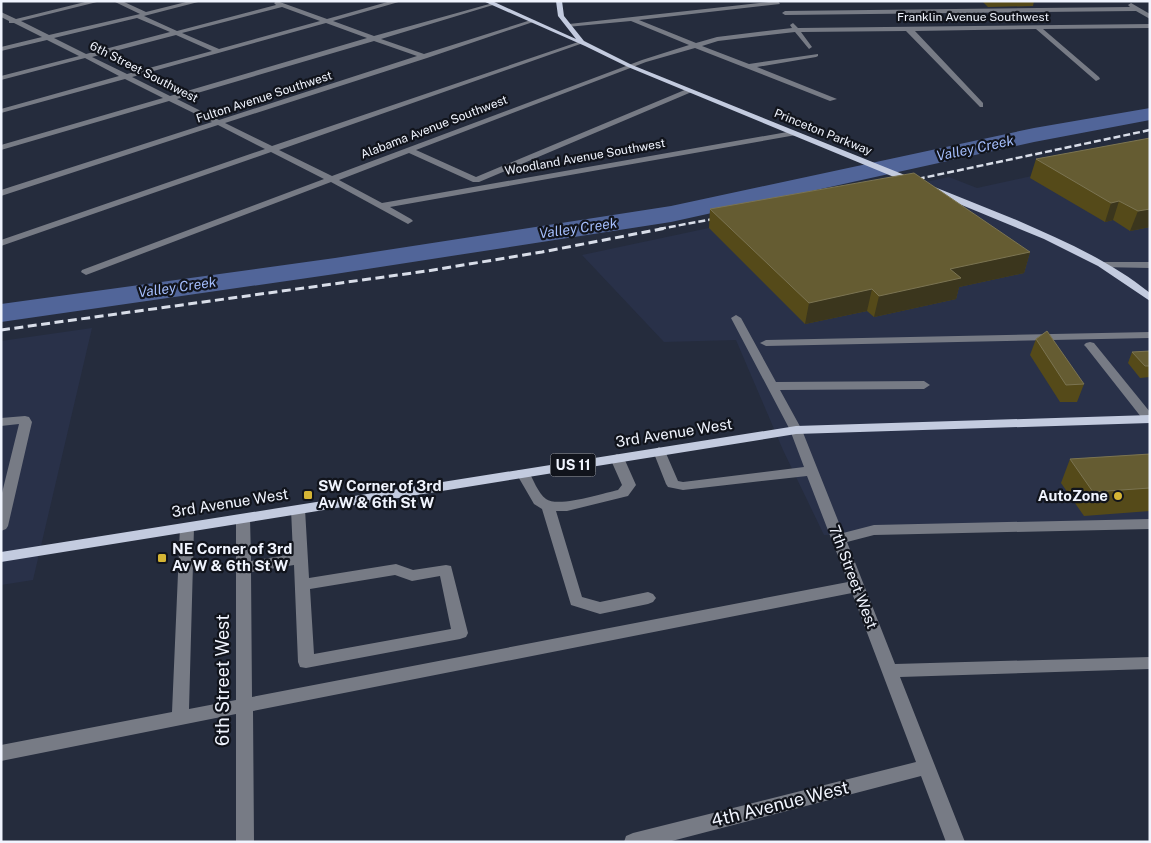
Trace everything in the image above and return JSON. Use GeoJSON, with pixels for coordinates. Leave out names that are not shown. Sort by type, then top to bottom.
{"type":"FeatureCollection","features":[{"type":"Feature","properties":{"kind":"main road"},"geometry":{"type":"LineString","coordinates":[[559,1],[561,16],[583,42]]}},
{"type":"Feature","properties":{"kind":"main road","name":"Princeton Parkway"},"geometry":{"type":"LineString","coordinates":[[488,2],[574,40],[583,42],[601,53],[630,66],[1064,244],[1103,265],[1136,286],[1150,298]]}},
{"type":"Feature","properties":{"kind":"main road","name":"3rd Avenue West"},"geometry":{"type":"LineString","coordinates":[[1,557],[796,430],[1150,419]]}},
{"type":"Feature","properties":{"kind":"street"},"geometry":{"type":"LineString","coordinates":[[1,24],[98,1]]}},
{"type":"Feature","properties":{"kind":"street"},"geometry":{"type":"LineString","coordinates":[[116,1],[146,14]]}},
{"type":"Feature","properties":{"kind":"street"},"geometry":{"type":"LineString","coordinates":[[1,49],[199,1]]}},
{"type":"Feature","properties":{"kind":"street"},"geometry":{"type":"LineString","coordinates":[[272,1],[425,57]]}},
{"type":"Feature","properties":{"kind":"street"},"geometry":{"type":"LineString","coordinates":[[1,111],[399,1]]}},
{"type":"Feature","properties":{"kind":"street"},"geometry":{"type":"LineString","coordinates":[[1125,1],[1150,18]]}},
{"type":"Feature","properties":{"kind":"street"},"geometry":{"type":"LineString","coordinates":[[1,148],[375,39],[488,2]]}},
{"type":"Feature","properties":{"kind":"street"},"geometry":{"type":"LineString","coordinates":[[569,26],[777,2],[809,47]]}},
{"type":"Feature","properties":{"kind":"street"},"geometry":{"type":"LineString","coordinates":[[1,78],[283,5]]}},
{"type":"Feature","properties":{"kind":"street"},"geometry":{"type":"LineString","coordinates":[[785,13],[1136,8]]}},
{"type":"Feature","properties":{"kind":"street","name":"6th Street Southwest"},"geometry":{"type":"LineString","coordinates":[[1,14],[331,179],[408,221]]}},
{"type":"Feature","properties":{"kind":"street"},"geometry":{"type":"LineString","coordinates":[[138,16],[218,51]]}},
{"type":"Feature","properties":{"kind":"street"},"geometry":{"type":"LineString","coordinates":[[632,19],[833,99]]}},
{"type":"Feature","properties":{"kind":"street","name":"Fulton Avenue Southwest"},"geometry":{"type":"LineString","coordinates":[[1,194],[533,21]]}},
{"type":"Feature","properties":{"kind":"street","name":"Franklin Avenue Southwest"},"geometry":{"type":"LineString","coordinates":[[796,30],[1150,26]]}},
{"type":"Feature","properties":{"kind":"street"},"geometry":{"type":"LineString","coordinates":[[906,28],[913,32],[980,105]]}},
{"type":"Feature","properties":{"kind":"street"},"geometry":{"type":"LineString","coordinates":[[1038,28],[1096,79]]}},
{"type":"Feature","properties":{"kind":"street","name":"Alabama Avenue Southwest"},"geometry":{"type":"LineString","coordinates":[[86,272],[630,66],[717,39],[796,30]]}},
{"type":"Feature","properties":{"kind":"street"},"geometry":{"type":"LineString","coordinates":[[1,243],[583,42]]}},
{"type":"Feature","properties":{"kind":"street"},"geometry":{"type":"LineString","coordinates":[[748,66],[816,55]]}},
{"type":"Feature","properties":{"kind":"street"},"geometry":{"type":"LineString","coordinates":[[410,150],[476,180],[690,91]]}},
{"type":"Feature","properties":{"kind":"street","name":"Woodland Avenue Southwest"},"geometry":{"type":"LineString","coordinates":[[383,206],[793,133]]}},
{"type":"Feature","properties":{"kind":"street"},"geometry":{"type":"LineString","coordinates":[[1103,265],[1150,265]]}},
{"type":"Feature","properties":{"kind":"street","name":"7th Street West"},"geometry":{"type":"LineString","coordinates":[[736,318],[796,430],[956,842]]}},
{"type":"Feature","properties":{"kind":"street"},"geometry":{"type":"LineString","coordinates":[[766,343],[1150,335]]}},
{"type":"Feature","properties":{"kind":"street"},"geometry":{"type":"LineString","coordinates":[[1090,345],[1150,419]]}},
{"type":"Feature","properties":{"kind":"street"},"geometry":{"type":"LineString","coordinates":[[772,386],[924,385]]}},
{"type":"Feature","properties":{"kind":"street"},"geometry":{"type":"LineString","coordinates":[[1,422],[20,420],[25,420],[26,422],[1,526]]}},
{"type":"Feature","properties":{"kind":"street"},"geometry":{"type":"LineString","coordinates":[[659,452],[673,484],[683,486],[812,471]]}},
{"type":"Feature","properties":{"kind":"street"},"geometry":{"type":"LineString","coordinates":[[523,473],[539,501],[548,507],[568,506],[623,493],[629,486],[617,458]]}},
{"type":"Feature","properties":{"kind":"street"},"geometry":{"type":"LineString","coordinates":[[548,507],[576,601],[600,608],[648,598]]}},
{"type":"Feature","properties":{"kind":"street"},"geometry":{"type":"LineString","coordinates":[[298,509],[306,662],[460,633],[446,570],[412,576],[396,569],[302,585]]}},
{"type":"Feature","properties":{"kind":"street","name":"6th Street West"},"geometry":{"type":"LineString","coordinates":[[242,518],[245,842]]}},
{"type":"Feature","properties":{"kind":"street"},"geometry":{"type":"LineString","coordinates":[[839,539],[874,530],[1150,524]]}},
{"type":"Feature","properties":{"kind":"street"},"geometry":{"type":"LineString","coordinates":[[180,719],[187,527]]}},
{"type":"Feature","properties":{"kind":"street"},"geometry":{"type":"LineString","coordinates":[[242,568],[301,558]]}},
{"type":"Feature","properties":{"kind":"street"},"geometry":{"type":"LineString","coordinates":[[1,753],[857,586]]}},
{"type":"Feature","properties":{"kind":"street"},"geometry":{"type":"LineString","coordinates":[[890,671],[1150,663]]}},
{"type":"Feature","properties":{"kind":"street","name":"4th Avenue West"},"geometry":{"type":"LineString","coordinates":[[633,842],[927,767]]}},
{"type":"Feature","properties":{"kind":"shaded area"},"geometry":{"type":"Polygon","coordinates":[[[1150,150],[1150,524],[824,535],[783,450],[736,340],[664,342],[582,255],[949,177],[977,188],[1150,150]]]}},
{"type":"Feature","properties":{"kind":"shaded area"},"geometry":{"type":"Polygon","coordinates":[[[92,328],[33,580],[1,585],[1,341],[92,328]]]}},
{"type":"Feature","properties":{"kind":"building"},"geometry":{"type":"Polygon","coordinates":[[[1150,138],[1150,209],[1138,211],[1119,201],[1111,203],[1036,159],[1150,138]]]}},
{"type":"Feature","properties":{"kind":"building"},"geometry":{"type":"Polygon","coordinates":[[[914,173],[1030,252],[950,269],[961,278],[879,296],[872,289],[809,303],[710,209],[914,173]]]}},
{"type":"Feature","properties":{"kind":"building"},"geometry":{"type":"Polygon","coordinates":[[[1047,331],[1084,384],[1066,385],[1036,339],[1047,331]]]}},
{"type":"Feature","properties":{"kind":"building"},"geometry":{"type":"Polygon","coordinates":[[[1150,351],[1150,366],[1145,366],[1132,352],[1150,351]]]}},
{"type":"Feature","properties":{"kind":"building"},"geometry":{"type":"Polygon","coordinates":[[[1150,454],[1150,488],[1093,492],[1070,459],[1150,454]]]}},
{"type":"Feature","properties":{"kind":"waterway","name":"Valley Creek"},"geometry":{"type":"LineString","coordinates":[[1,313],[335,266],[671,214],[1034,135],[1150,114]]}},
{"type":"Feature","properties":{"kind":"railway"},"geometry":{"type":"LineString","coordinates":[[908,181],[1150,130]]}},
{"type":"Feature","properties":{"kind":"railway"},"geometry":{"type":"LineString","coordinates":[[659,229],[724,217]]}},
{"type":"Feature","properties":{"kind":"railway"},"geometry":{"type":"LineString","coordinates":[[1,330],[427,271],[542,252],[666,228]]}},
{"type":"Feature","properties":{"kind":"place","name":"SW Corner of 3rd Av W & 6th St W"},"geometry":{"type":"Point","coordinates":[308,495]}},
{"type":"Feature","properties":{"kind":"place","name":"AutoZone"},"geometry":{"type":"Point","coordinates":[1118,496]}},
{"type":"Feature","properties":{"kind":"place","name":"NE Corner of 3rd Av W & 6th St W"},"geometry":{"type":"Point","coordinates":[162,558]}}]}
